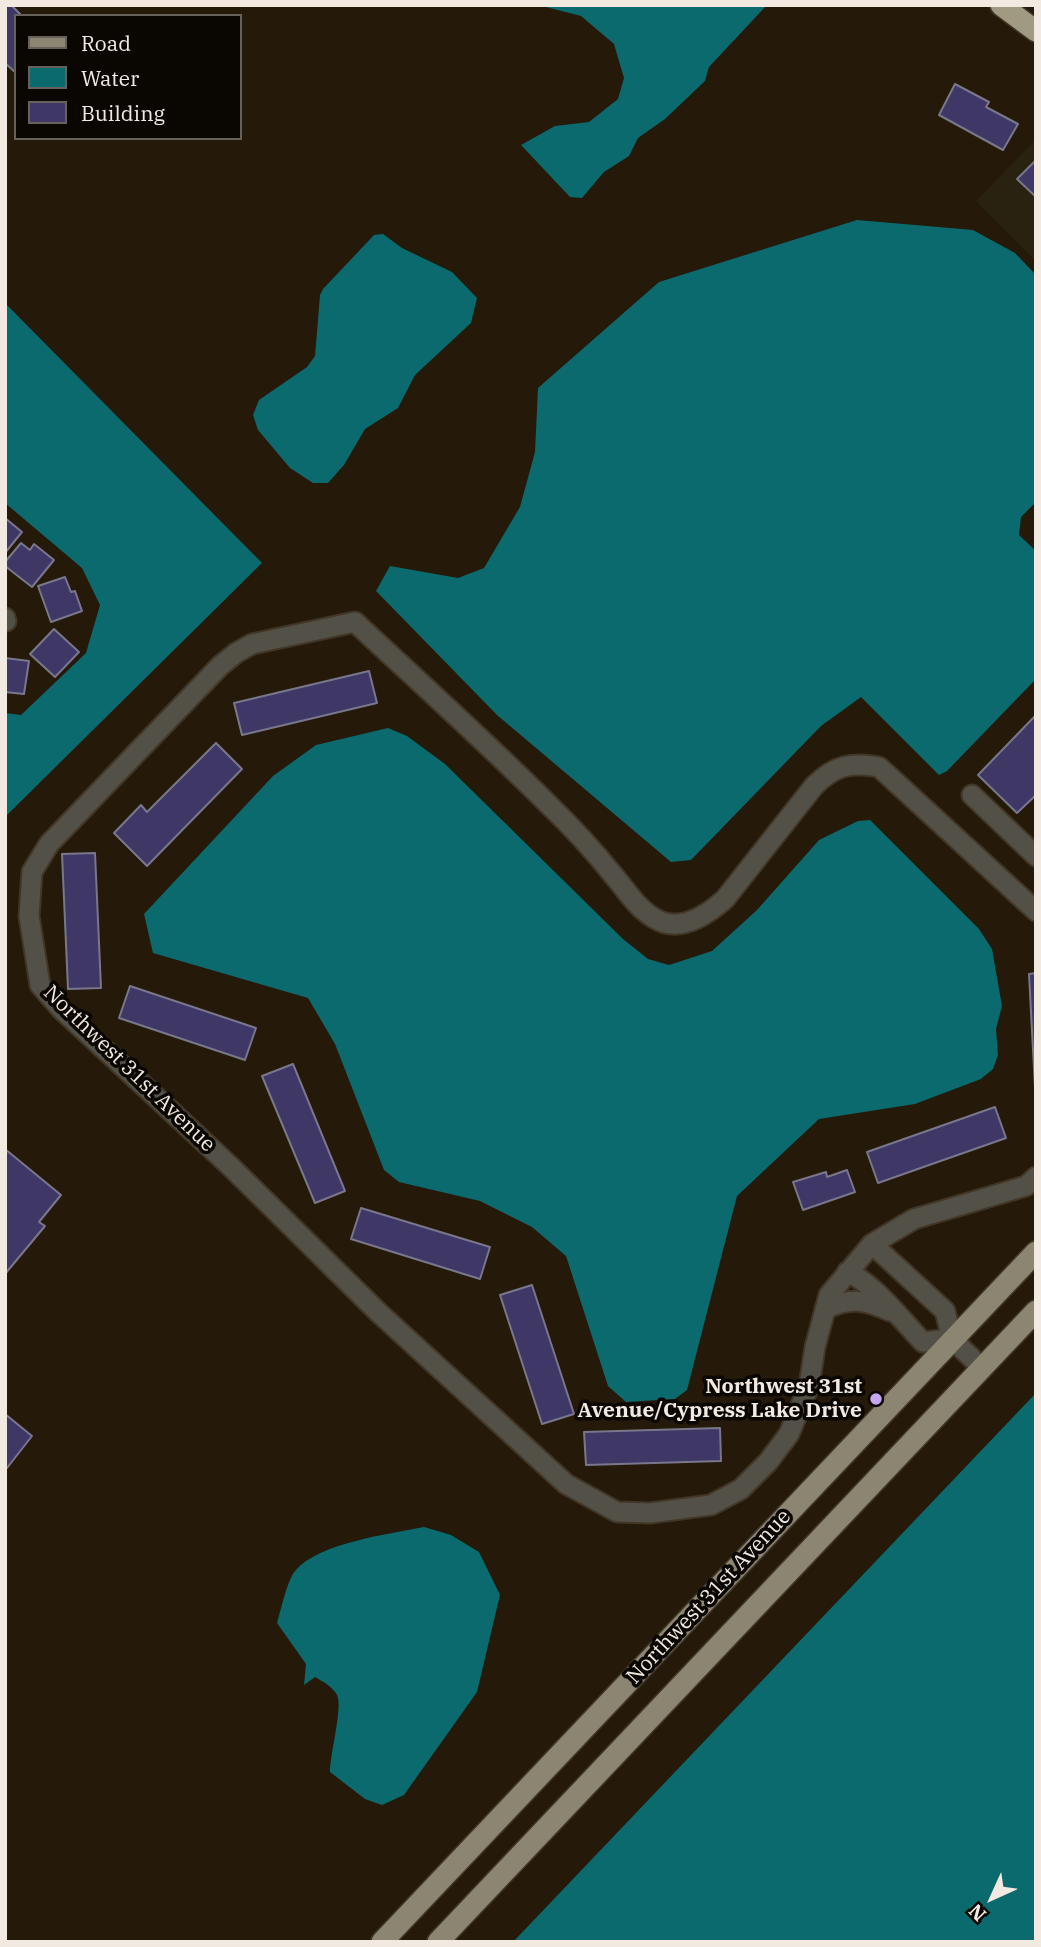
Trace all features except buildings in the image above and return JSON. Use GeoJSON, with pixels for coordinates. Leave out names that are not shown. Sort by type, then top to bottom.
{"type":"FeatureCollection","features":[{"type":"Feature","properties":{"kind":"highway"},"geometry":{"type":"LineString","coordinates":[[1001,5],[1036,31]]}},
{"type":"Feature","properties":{"kind":"main road","name":"Northwest 31st Avenue"},"geometry":{"type":"LineString","coordinates":[[382,1942],[1036,1252]]}},
{"type":"Feature","properties":{"kind":"main road","name":"Northwest 31st Avenue"},"geometry":{"type":"LineString","coordinates":[[438,1942],[1036,1311]]}},
{"type":"Feature","properties":{"kind":"street","name":"Northwest 31st Avenue"},"geometry":{"type":"LineString","coordinates":[[1036,911],[880,767],[850,765],[828,772],[814,786],[725,899],[708,914],[688,922],[669,923],[655,919],[627,893],[550,806],[355,622],[252,644],[236,653],[207,678],[49,844],[32,872],[29,916],[40,985],[61,1009],[230,1166],[378,1312],[566,1484],[617,1512],[650,1513],[711,1505],[741,1489],[768,1462],[789,1434],[808,1385],[829,1295],[872,1244],[914,1219],[1026,1186],[1036,1177]]}},
{"type":"Feature","properties":{"kind":"street"},"geometry":{"type":"LineString","coordinates":[[972,795],[1032,845]]}},
{"type":"Feature","properties":{"kind":"street"},"geometry":{"type":"LineString","coordinates":[[872,1244],[945,1311],[952,1339],[981,1367]]}},
{"type":"Feature","properties":{"kind":"street"},"geometry":{"type":"LineString","coordinates":[[848,1272],[873,1288],[923,1342],[952,1339]]}},
{"type":"Feature","properties":{"kind":"street"},"geometry":{"type":"LineString","coordinates":[[825,1309],[842,1301],[853,1300],[894,1312]]}},
{"type":"Feature","properties":{"kind":"shaded area"},"geometry":{"type":"Polygon","coordinates":[[[1036,139],[1036,261],[976,201],[1036,139]]]}},
{"type":"Feature","properties":{"kind":"water"},"geometry":{"type":"Polygon","coordinates":[[[538,5],[767,5],[709,67],[705,81],[665,119],[638,138],[629,156],[604,172],[582,198],[570,197],[521,145],[555,126],[589,122],[618,99],[624,78],[614,44],[581,16],[538,5]]]}},
{"type":"Feature","properties":{"kind":"water"},"geometry":{"type":"Polygon","coordinates":[[[857,220],[973,230],[1015,253],[1036,275],[1036,502],[1021,517],[1019,535],[1036,551],[1036,679],[947,771],[939,775],[861,697],[821,726],[691,860],[671,862],[497,715],[376,591],[390,566],[458,578],[484,568],[520,507],[535,452],[538,388],[659,282],[857,220]]]}},
{"type":"Feature","properties":{"kind":"water"},"geometry":{"type":"Polygon","coordinates":[[[383,234],[402,248],[452,272],[477,298],[471,323],[415,375],[398,408],[365,429],[344,465],[328,483],[313,483],[290,468],[258,430],[253,415],[259,400],[307,367],[315,356],[320,295],[323,289],[374,235],[383,234]]]}},
{"type":"Feature","properties":{"kind":"water"},"geometry":{"type":"Polygon","coordinates":[[[5,303],[262,563],[5,817],[5,713],[21,715],[86,653],[100,605],[82,568],[5,503],[5,303]]]}},
{"type":"Feature","properties":{"kind":"water"},"geometry":{"type":"Polygon","coordinates":[[[388,728],[407,736],[445,764],[623,939],[648,959],[669,965],[712,951],[757,910],[819,840],[858,821],[870,820],[979,929],[992,949],[1002,1006],[996,1029],[998,1055],[993,1069],[981,1079],[915,1104],[819,1119],[737,1196],[687,1390],[675,1399],[626,1402],[608,1386],[566,1256],[532,1227],[480,1201],[399,1182],[384,1170],[335,1044],[308,998],[153,953],[144,914],[273,776],[316,745],[388,728]]]}},
{"type":"Feature","properties":{"kind":"water"},"geometry":{"type":"Polygon","coordinates":[[[1036,1393],[1036,1942],[513,1942],[1036,1393]]]}},
{"type":"Feature","properties":{"kind":"water"},"geometry":{"type":"Polygon","coordinates":[[[424,1527],[451,1535],[479,1552],[500,1595],[477,1692],[404,1795],[382,1805],[365,1799],[330,1772],[338,1710],[337,1695],[315,1677],[304,1685],[306,1664],[277,1623],[292,1576],[306,1561],[320,1553],[355,1541],[424,1527]]]}},
{"type":"Feature","properties":{"kind":"place","name":"Northwest 31st Avenue/Cypress Lake Drive"},"geometry":{"type":"Point","coordinates":[876,1399]}}]}
